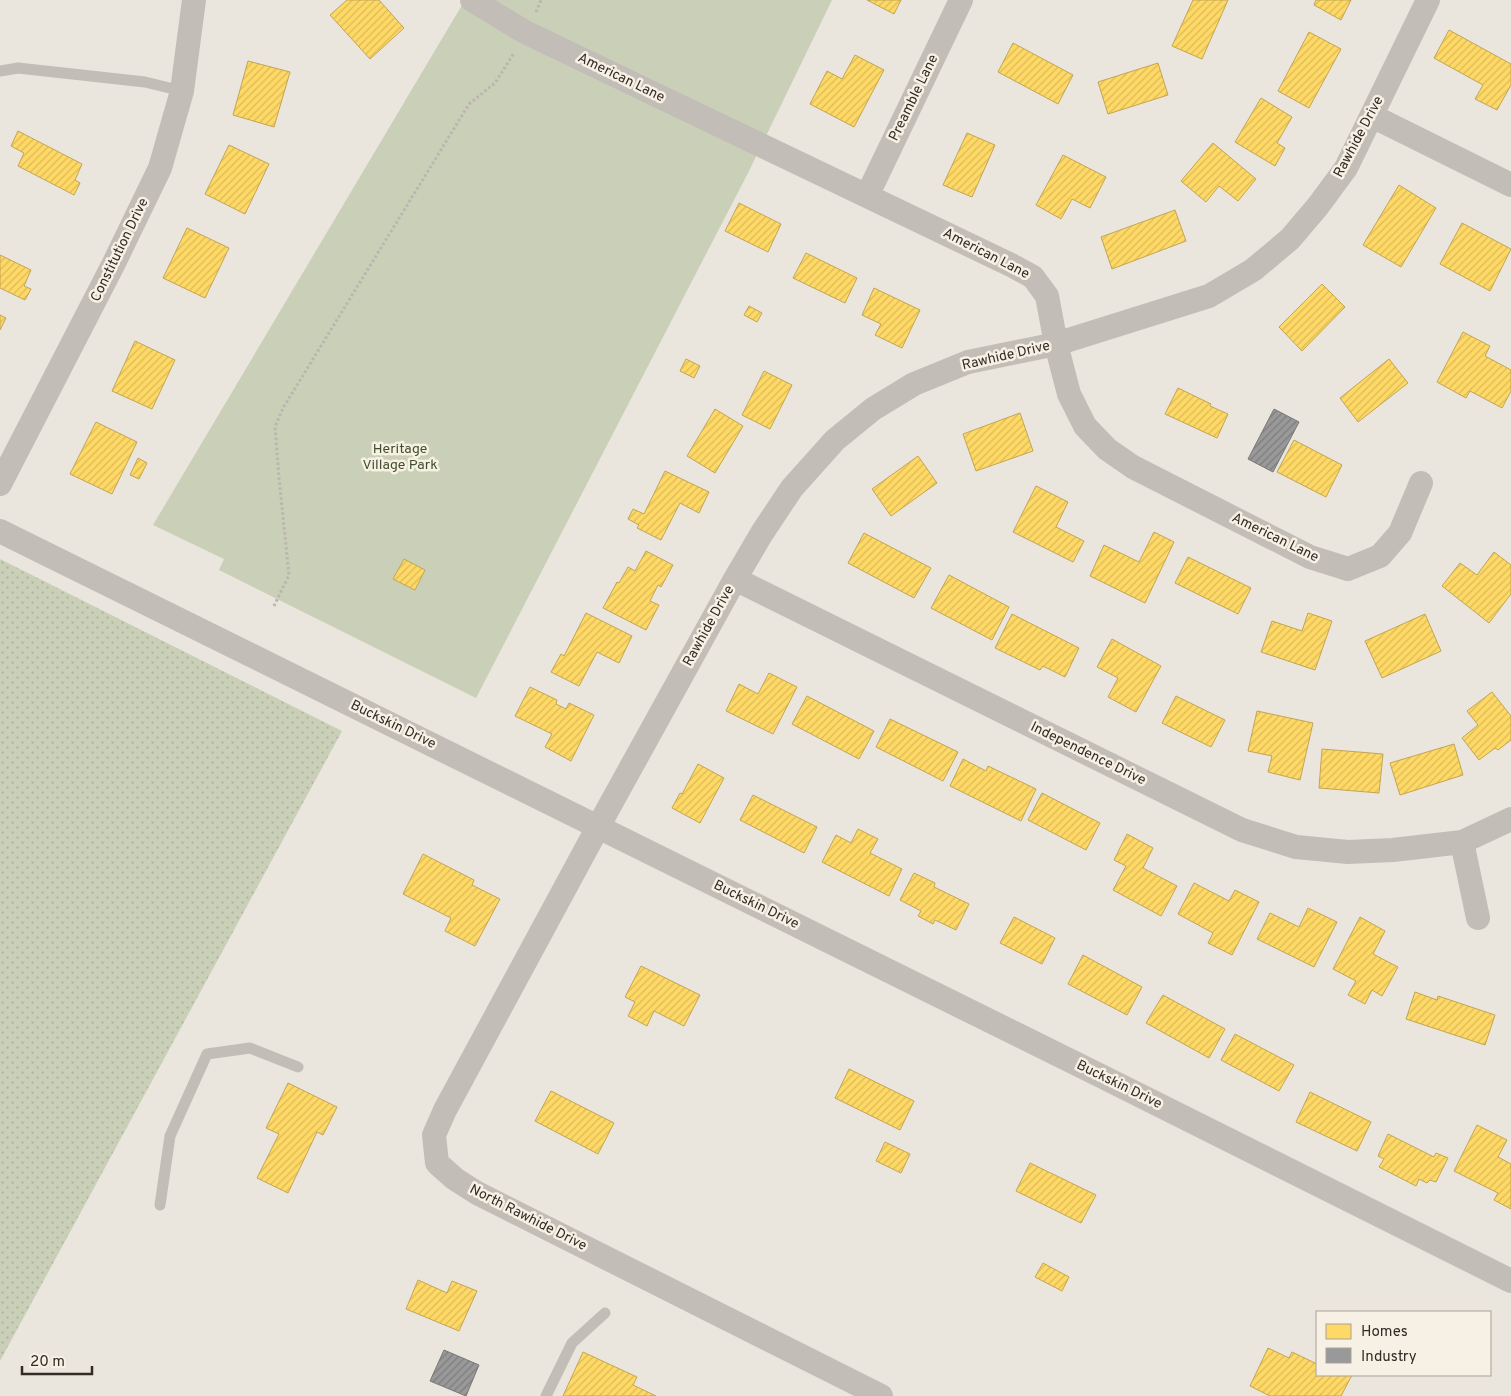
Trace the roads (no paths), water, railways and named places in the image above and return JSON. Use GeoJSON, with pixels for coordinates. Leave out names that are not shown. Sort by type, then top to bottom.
{"type":"FeatureCollection","features":[{"type":"Feature","properties":{"kind":"street","name":"Constitution Drive"},"geometry":{"type":"LineString","coordinates":[[0,484],[113,265],[160,168],[182,91],[194,0]]}},
{"type":"Feature","properties":{"kind":"street","name":"American Lane"},"geometry":{"type":"LineString","coordinates":[[472,0],[525,32],[1033,277],[1047,296],[1056,344],[1069,394],[1084,426],[1107,449],[1133,467],[1310,557],[1348,569],[1380,556],[1400,533],[1421,483]]}},
{"type":"Feature","properties":{"kind":"street","name":"Preamble Lane"},"geometry":{"type":"LineString","coordinates":[[867,196],[962,0]]}},
{"type":"Feature","properties":{"kind":"street","name":"Rawhide Drive"},"geometry":{"type":"LineString","coordinates":[[598,826],[762,533],[792,488],[835,440],[873,409],[914,384],[968,362],[1056,344],[1209,296],[1253,270],[1290,239],[1318,206],[1346,168],[1428,0]]}},
{"type":"Feature","properties":{"kind":"street"},"geometry":{"type":"LineString","coordinates":[[1372,116],[1511,185]]}},
{"type":"Feature","properties":{"kind":"street","name":"Buckskin Drive"},"geometry":{"type":"LineString","coordinates":[[0,531],[598,826],[1511,1281]]}},
{"type":"Feature","properties":{"kind":"street","name":"Independence Drive"},"geometry":{"type":"LineString","coordinates":[[735,579],[1242,830],[1296,847],[1348,852],[1393,850],[1462,842],[1511,819]]}},
{"type":"Feature","properties":{"kind":"street","name":"North Rawhide Drive"},"geometry":{"type":"LineString","coordinates":[[598,826],[445,1110],[434,1135],[437,1163],[477,1193],[880,1396]]}},
{"type":"Feature","properties":{"kind":"street"},"geometry":{"type":"LineString","coordinates":[[1462,842],[1478,918]]}},
{"type":"Feature","properties":{"kind":"lane"},"geometry":{"type":"LineString","coordinates":[[0,71],[18,68],[28,69],[145,82],[182,91]]}},
{"type":"Feature","properties":{"kind":"lane"},"geometry":{"type":"LineString","coordinates":[[160,1205],[170,1136],[208,1054],[250,1048],[298,1067]]}},
{"type":"Feature","properties":{"kind":"lane"},"geometry":{"type":"LineString","coordinates":[[546,1396],[572,1343],[605,1313]]}},
{"type":"Feature","properties":{"kind":"park label","name":"Heritage Village Park"},"geometry":{"type":"Point","coordinates":[400,458]}}]}
